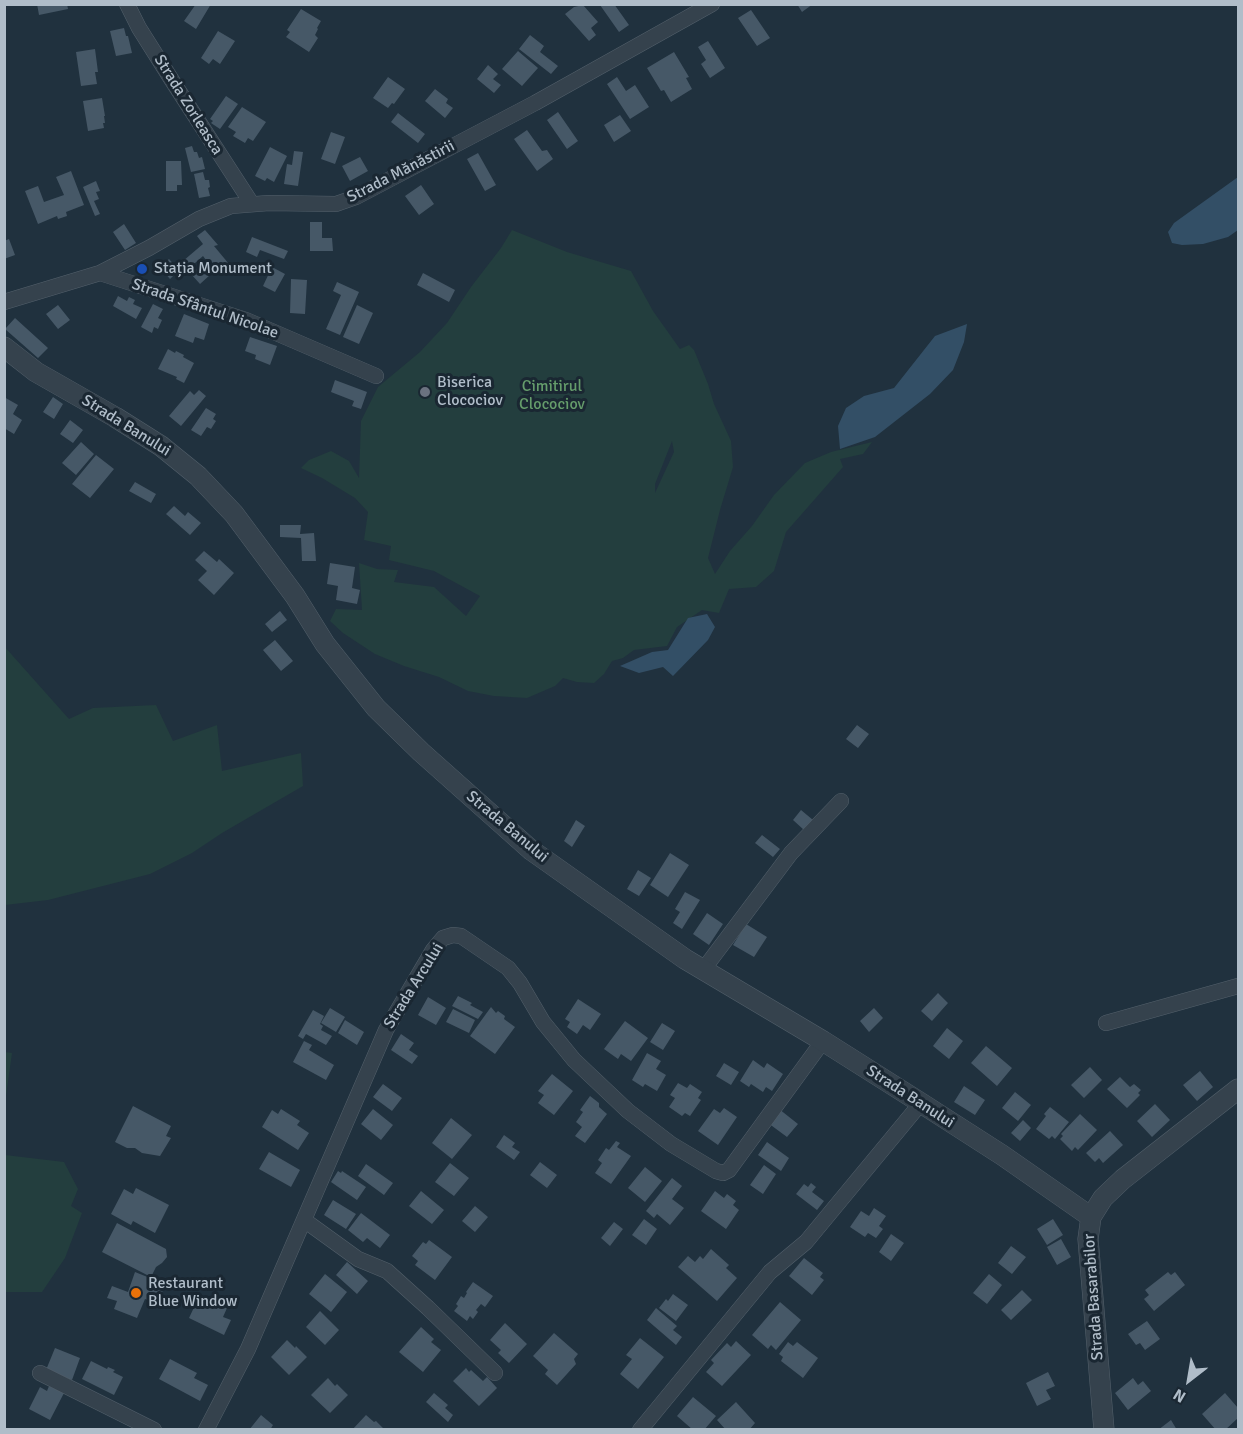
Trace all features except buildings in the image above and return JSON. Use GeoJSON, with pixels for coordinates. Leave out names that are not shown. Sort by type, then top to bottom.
{"type":"FeatureCollection","features":[{"type":"Feature","properties":{"kind":"street","name":"Strada Zorleasca"},"geometry":{"type":"LineString","coordinates":[[127,4],[173,82],[252,204]]}},
{"type":"Feature","properties":{"kind":"street","name":"Strada Mănăstirii"},"geometry":{"type":"LineString","coordinates":[[4,302],[100,273],[199,219],[231,206],[269,203],[336,204],[356,197],[535,103],[712,4]]}},
{"type":"Feature","properties":{"kind":"street","name":"Strada Sfântul Nicolae"},"geometry":{"type":"LineString","coordinates":[[100,273],[246,320],[376,376]]}},
{"type":"Feature","properties":{"kind":"street","name":"Strada Banului"},"geometry":{"type":"LineString","coordinates":[[4,347],[36,372],[161,446],[198,476],[234,514],[295,596],[325,644],[376,708],[421,752],[531,850],[685,959],[823,1041],[921,1103],[1002,1155],[1091,1218]]}},
{"type":"Feature","properties":{"kind":"street"},"geometry":{"type":"LineString","coordinates":[[704,970],[791,853],[841,801]]}},
{"type":"Feature","properties":{"kind":"street","name":"Strada Arcului"},"geometry":{"type":"LineString","coordinates":[[206,1430],[248,1348],[386,1030],[433,950],[443,938],[453,935],[461,936],[476,944],[508,968],[520,983],[543,1022],[568,1053],[628,1111],[671,1144],[723,1173],[729,1170],[823,1041]]}},
{"type":"Feature","properties":{"kind":"street"},"geometry":{"type":"LineString","coordinates":[[1106,1023],[1239,986]]}},
{"type":"Feature","properties":{"kind":"street","name":"Strada Basarabilor"},"geometry":{"type":"LineString","coordinates":[[1104,1430],[1088,1239],[1091,1218],[1103,1198],[1123,1179],[1239,1089]]}},
{"type":"Feature","properties":{"kind":"street"},"geometry":{"type":"LineString","coordinates":[[640,1430],[770,1272],[806,1242],[921,1103]]}},
{"type":"Feature","properties":{"kind":"street"},"geometry":{"type":"LineString","coordinates":[[304,1220],[358,1259],[387,1271],[495,1374]]}},
{"type":"Feature","properties":{"kind":"street"},"geometry":{"type":"LineString","coordinates":[[40,1372],[154,1430]]}},
{"type":"Feature","properties":{"kind":"green space","name":"Cimitirul Clocociov"},"geometry":{"type":"Polygon","coordinates":[[[512,230],[567,252],[631,271],[653,311],[680,349],[689,345],[694,350],[714,404],[731,441],[733,467],[708,558],[715,574],[774,495],[805,463],[831,452],[872,442],[863,454],[840,459],[843,467],[786,532],[774,571],[756,587],[729,589],[719,613],[702,610],[677,627],[667,646],[634,650],[623,658],[612,661],[604,674],[594,683],[563,678],[555,686],[527,698],[494,696],[468,691],[439,677],[404,666],[375,654],[343,633],[330,621],[336,609],[362,610],[359,563],[377,569],[398,570],[394,582],[434,587],[466,616],[480,596],[434,571],[389,560],[391,546],[364,540],[368,512],[355,498],[301,468],[309,460],[331,451],[349,461],[359,478],[361,421],[378,387],[420,352],[447,323],[512,230]],[[672,441],[655,484],[655,493],[674,452],[672,441]]]}},
{"type":"Feature","properties":{"kind":"green space"},"geometry":{"type":"Polygon","coordinates":[[[4,646],[69,719],[93,708],[156,705],[173,741],[217,725],[222,771],[301,753],[303,786],[192,853],[150,874],[48,900],[5,905],[4,646]]]}},
{"type":"Feature","properties":{"kind":"green space"},"geometry":{"type":"Polygon","coordinates":[[[4,1052],[12,1053],[5,1103],[4,1052]]]}},
{"type":"Feature","properties":{"kind":"green space"},"geometry":{"type":"Polygon","coordinates":[[[5,1155],[64,1162],[78,1189],[71,1206],[82,1213],[65,1258],[42,1292],[5,1292],[5,1155]]]}},
{"type":"Feature","properties":{"kind":"water"},"geometry":{"type":"Polygon","coordinates":[[[1238,177],[1238,230],[1228,237],[1203,244],[1172,243],[1168,232],[1174,223],[1238,177]]]}},
{"type":"Feature","properties":{"kind":"water"},"geometry":{"type":"Polygon","coordinates":[[[967,324],[964,342],[953,370],[930,394],[875,437],[840,449],[838,426],[846,408],[864,396],[894,388],[935,336],[967,324]]]}},
{"type":"Feature","properties":{"kind":"water"},"geometry":{"type":"Polygon","coordinates":[[[707,614],[715,627],[708,640],[673,676],[663,667],[639,673],[620,666],[652,652],[668,650],[688,618],[707,614]]]}},
{"type":"Feature","properties":{"kind":"place","name":"Stația Monument"},"geometry":{"type":"Point","coordinates":[142,269]}},
{"type":"Feature","properties":{"kind":"place","name":"Biserica Clocociov"},"geometry":{"type":"Point","coordinates":[425,392]}},
{"type":"Feature","properties":{"kind":"place","name":"Restaurant Blue Window"},"geometry":{"type":"Point","coordinates":[136,1293]}}]}
